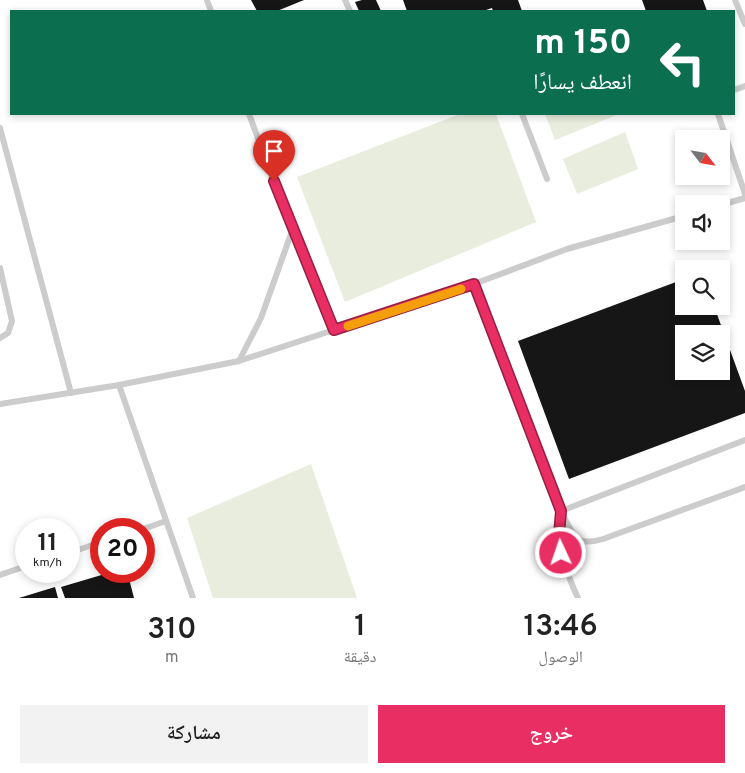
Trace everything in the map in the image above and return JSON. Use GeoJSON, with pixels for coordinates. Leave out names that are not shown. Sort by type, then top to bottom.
{"type":"FeatureCollection","features":[{"type":"Feature","properties":{"kind":"lane"},"geometry":{"type":"LineString","coordinates":[[735,0],[745,24]]}},
{"type":"Feature","properties":{"kind":"lane"},"geometry":{"type":"LineString","coordinates":[[249,115],[292,231],[334,330]]}},
{"type":"Feature","properties":{"kind":"lane"},"geometry":{"type":"LineString","coordinates":[[522,115],[547,179]]}},
{"type":"Feature","properties":{"kind":"lane"},"geometry":{"type":"LineString","coordinates":[[718,115],[745,194]]}},
{"type":"Feature","properties":{"kind":"lane"},"geometry":{"type":"LineString","coordinates":[[0,128],[71,393]]}},
{"type":"Feature","properties":{"kind":"lane"},"geometry":{"type":"LineString","coordinates":[[730,202],[745,198]]}},
{"type":"Feature","properties":{"kind":"lane"},"geometry":{"type":"LineString","coordinates":[[0,404],[119,385],[239,362],[474,284],[567,249],[675,219]]}},
{"type":"Feature","properties":{"kind":"lane"},"geometry":{"type":"LineString","coordinates":[[239,362],[261,318],[292,231]]}},
{"type":"Feature","properties":{"kind":"lane"},"geometry":{"type":"LineString","coordinates":[[0,268],[12,321],[8,333],[0,338]]}},
{"type":"Feature","properties":{"kind":"lane"},"geometry":{"type":"LineString","coordinates":[[474,284],[561,511],[573,534],[583,543],[589,544],[745,487]]}},
{"type":"Feature","properties":{"kind":"lane"},"geometry":{"type":"LineString","coordinates":[[119,385],[193,598]]}},
{"type":"Feature","properties":{"kind":"lane"},"geometry":{"type":"LineString","coordinates":[[561,511],[745,440]]}},
{"type":"Feature","properties":{"kind":"lane"},"geometry":{"type":"LineString","coordinates":[[561,511],[559,535],[561,553],[566,572],[578,598]]}},
{"type":"Feature","properties":{"kind":"lane"},"geometry":{"type":"LineString","coordinates":[[155,525],[166,521]]}},
{"type":"Feature","properties":{"kind":"lane"},"geometry":{"type":"LineString","coordinates":[[0,575],[15,570]]}},
{"type":"Feature","properties":{"kind":"green space"},"geometry":{"type":"Polygon","coordinates":[[[457,115],[496,115],[536,222],[345,302],[297,177],[457,115]]]}},
{"type":"Feature","properties":{"kind":"green space"},"geometry":{"type":"Polygon","coordinates":[[[545,115],[617,115],[555,140],[545,115]]]}},
{"type":"Feature","properties":{"kind":"green space"},"geometry":{"type":"Polygon","coordinates":[[[625,132],[638,169],[577,194],[563,159],[625,132]]]}},
{"type":"Feature","properties":{"kind":"green space"},"geometry":{"type":"Polygon","coordinates":[[[311,464],[357,598],[213,598],[187,518],[311,464]]]}},
{"type":"Feature","properties":{"kind":"building"},"geometry":{"type":"Polygon","coordinates":[[[251,0],[304,0],[279,10],[256,10],[251,0]]]}},
{"type":"Feature","properties":{"kind":"building"},"geometry":{"type":"Polygon","coordinates":[[[376,0],[381,10],[359,10],[355,2],[376,0]]]}},
{"type":"Feature","properties":{"kind":"building"},"geometry":{"type":"Polygon","coordinates":[[[403,0],[518,0],[522,10],[493,10],[492,8],[486,10],[407,10],[403,0]]]}},
{"type":"Feature","properties":{"kind":"building"},"geometry":{"type":"Polygon","coordinates":[[[642,0],[703,0],[707,10],[646,10],[642,0]]]}},
{"type":"Feature","properties":{"kind":"building"},"geometry":{"type":"Polygon","coordinates":[[[675,282],[675,315],[717,315],[721,325],[675,325],[675,380],[730,380],[730,350],[745,391],[745,413],[569,479],[518,341],[675,282]]]}},
{"type":"Feature","properties":{"kind":"building"},"geometry":{"type":"Polygon","coordinates":[[[90,578],[90,583],[130,583],[134,598],[65,598],[61,587],[80,583],[90,578]]]}},
{"type":"Feature","properties":{"kind":"building"},"geometry":{"type":"Polygon","coordinates":[[[55,587],[58,598],[19,598],[55,587]]]}},
{"type":"Feature","properties":{"kind":"slow traffic"},"geometry":{"type":"LineString","coordinates":[[348,326],[461,289]]}},
{"type":"Feature","properties":{"kind":"route"},"geometry":{"type":"LineString","coordinates":[[274,181],[292,231],[334,330],[474,284],[561,511],[559,535],[561,553]]}}]}
